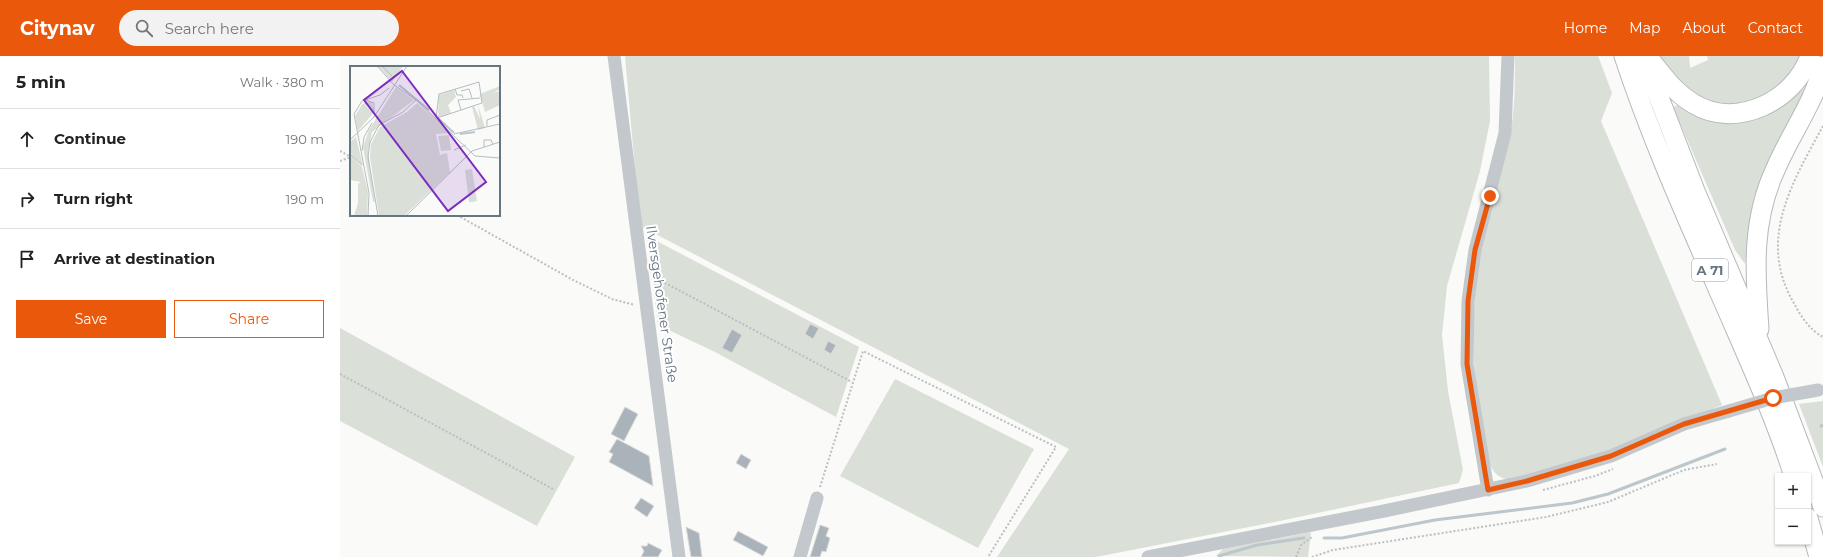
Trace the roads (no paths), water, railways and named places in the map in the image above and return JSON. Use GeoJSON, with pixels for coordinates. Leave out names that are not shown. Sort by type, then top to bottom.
{"type":"FeatureCollection","features":[{"type":"Feature","properties":{"kind":"highway"},"geometry":{"type":"LineString","coordinates":[[1620,56],[1627,65]]}},
{"type":"Feature","properties":{"kind":"highway","name":"A 71"},"geometry":{"type":"LineString","coordinates":[[1643,56],[1694,191],[1761,344],[1823,507]]}},
{"type":"Feature","properties":{"kind":"highway"},"geometry":{"type":"LineString","coordinates":[[1647,56],[1669,85],[1681,96],[1695,105],[1709,110],[1731,113],[1751,111],[1773,102],[1794,85],[1807,66],[1810,56]]}},
{"type":"Feature","properties":{"kind":"highway","name":"A 71"},"geometry":{"type":"LineString","coordinates":[[1627,65],[1661,157],[1756,377],[1785,448],[1793,473]]}},
{"type":"Feature","properties":{"kind":"highway"},"geometry":{"type":"LineString","coordinates":[[1761,344],[1755,271],[1758,222],[1776,167],[1808,108],[1823,66]]}},
{"type":"Feature","properties":{"kind":"highway"},"geometry":{"type":"LineString","coordinates":[[1811,529],[1819,557]]}},
{"type":"Feature","properties":{"kind":"street","name":"Ilversgehofener Straße"},"geometry":{"type":"LineString","coordinates":[[614,56],[679,557]]}},
{"type":"Feature","properties":{"kind":"street"},"geometry":{"type":"LineString","coordinates":[[1488,490],[1467,364],[1468,301],[1475,250],[1505,133],[1508,56]]}},
{"type":"Feature","properties":{"kind":"street"},"geometry":{"type":"LineString","coordinates":[[1148,557],[1205,554],[1235,540],[1527,481],[1611,456],[1684,424],[1773,398],[1820,389]]}},
{"type":"Feature","properties":{"kind":"street"},"geometry":{"type":"LineString","coordinates":[[800,557],[817,498]]}},
{"type":"Feature","properties":{"kind":"waterway"},"geometry":{"type":"LineString","coordinates":[[1324,538],[1342,538],[1435,520],[1572,503],[1608,494],[1725,449]]}},
{"type":"Feature","properties":{"kind":"waterway"},"geometry":{"type":"LineString","coordinates":[[1219,556],[1257,545],[1304,538]]}}]}
